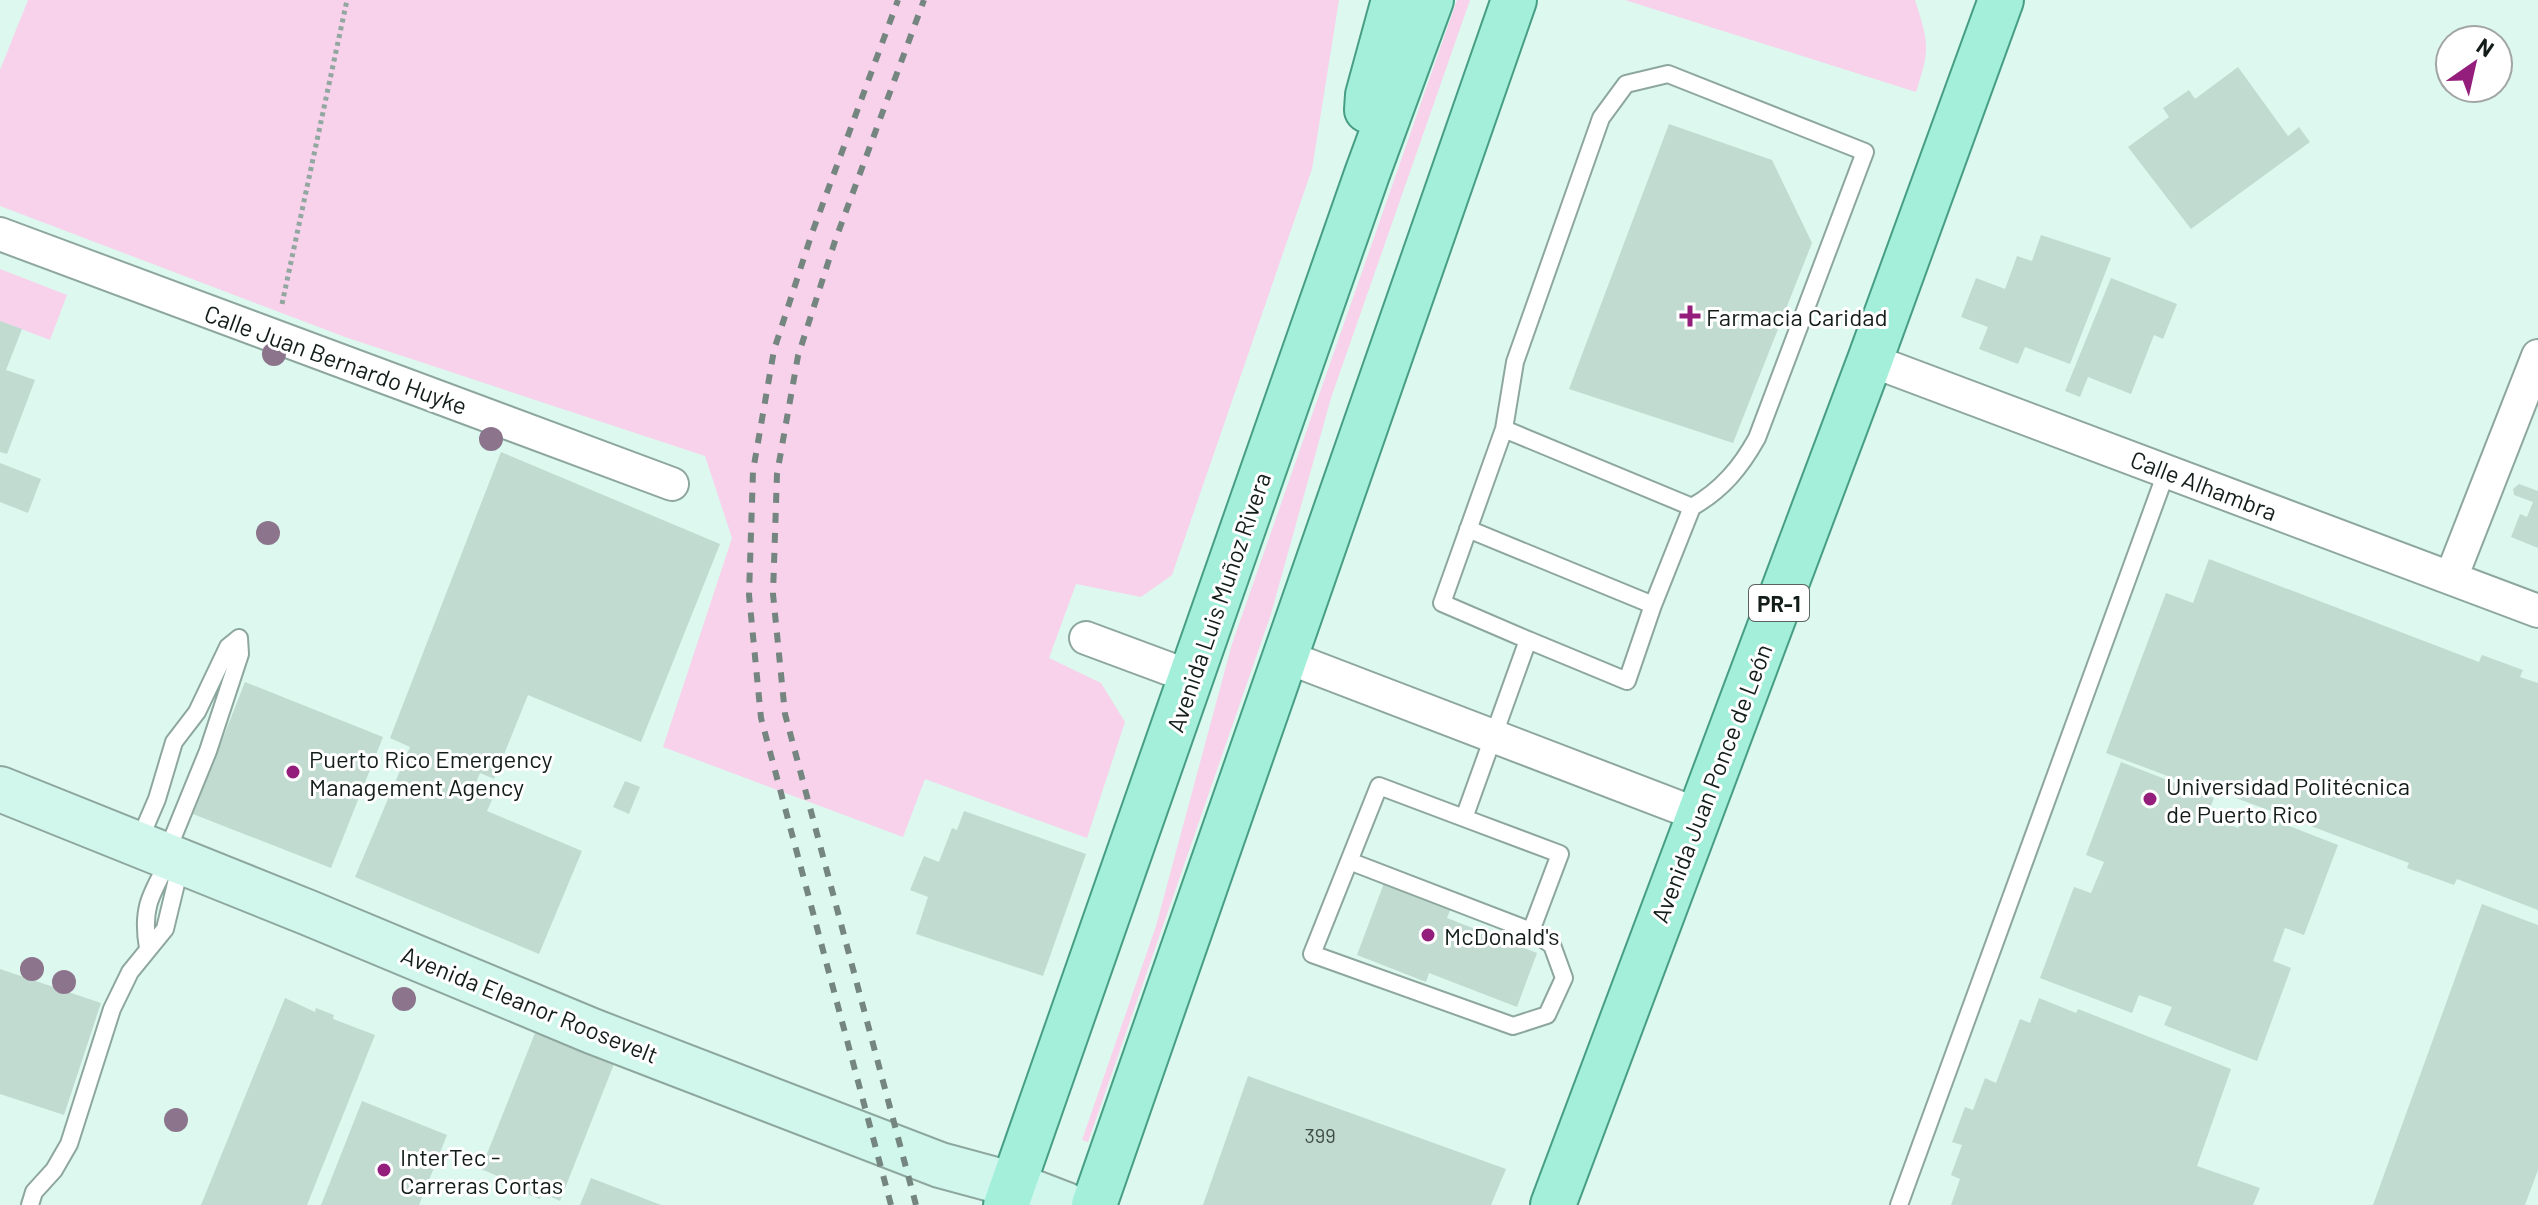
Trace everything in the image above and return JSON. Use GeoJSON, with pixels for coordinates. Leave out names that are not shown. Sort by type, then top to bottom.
{"type":"FeatureCollection","features":[{"type":"Feature","properties":{"kind":"main road"},"geometry":{"type":"LineString","coordinates":[[1367,174],[1368,95],[1394,0]]}},
{"type":"Feature","properties":{"kind":"main road","name":"Avenida Luis Muñoz Rivera"},"geometry":{"type":"LineString","coordinates":[[1010,1195],[1367,174],[1431,0]]}},
{"type":"Feature","properties":{"kind":"main road"},"geometry":{"type":"LineString","coordinates":[[1094,1205],[1514,0]]}},
{"type":"Feature","properties":{"kind":"main road","name":"Avenida Juan Ponce de León"},"geometry":{"type":"LineString","coordinates":[[1553,1205],[1870,360],[2001,0]]}},
{"type":"Feature","properties":{"kind":"street","name":"Calle Juan Bernardo Huyke"},"geometry":{"type":"LineString","coordinates":[[0,234],[672,484]]}},
{"type":"Feature","properties":{"kind":"street"},"geometry":{"type":"LineString","coordinates":[[2451,578],[2538,356]]}},
{"type":"Feature","properties":{"kind":"street","name":"Calle Alhambra"},"geometry":{"type":"LineString","coordinates":[[1870,360],[2538,611]]}},
{"type":"Feature","properties":{"kind":"street"},"geometry":{"type":"LineString","coordinates":[[1086,638],[1191,677]]}},
{"type":"Feature","properties":{"kind":"street"},"geometry":{"type":"LineString","coordinates":[[1284,656],[1699,815]]}},
{"type":"Feature","properties":{"kind":"street","name":"Avenida Eleanor Roosevelt"},"geometry":{"type":"LineString","coordinates":[[0,789],[592,1031],[1010,1195],[1066,1205]]}},
{"type":"Feature","properties":{"kind":"lane"},"geometry":{"type":"LineString","coordinates":[[1668,74],[1865,152],[1757,438],[1743,464],[1712,496],[1692,507],[1627,681],[1442,603],[1504,429],[1515,362],[1601,118],[1626,84],[1668,74]]}},
{"type":"Feature","properties":{"kind":"lane"},"geometry":{"type":"LineString","coordinates":[[1504,429],[1692,507]]}},
{"type":"Feature","properties":{"kind":"lane"},"geometry":{"type":"LineString","coordinates":[[1899,1205],[2167,470]]}},
{"type":"Feature","properties":{"kind":"lane"},"geometry":{"type":"LineString","coordinates":[[1468,529],[1653,605]]}},
{"type":"Feature","properties":{"kind":"lane"},"geometry":{"type":"LineString","coordinates":[[30,1205],[34,1192],[54,1170],[69,1144],[112,1009],[130,972],[148,948],[144,922],[151,894],[212,737],[240,654],[239,638],[228,647],[197,712],[174,742],[157,799],[164,855]]}},
{"type":"Feature","properties":{"kind":"lane"},"geometry":{"type":"LineString","coordinates":[[1464,818],[1528,640]]}},
{"type":"Feature","properties":{"kind":"lane"},"geometry":{"type":"LineString","coordinates":[[1349,861],[1531,931],[1552,945],[1564,978],[1547,1015],[1513,1026],[1312,954],[1349,861],[1379,786],[1560,854],[1531,931]]}},
{"type":"Feature","properties":{"kind":"path"},"geometry":{"type":"LineString","coordinates":[[276,337],[347,0]]}},
{"type":"Feature","properties":{"kind":"shaded area"},"geometry":{"type":"Polygon","coordinates":[[[28,0],[1339,0],[1312,169],[1172,575],[1141,597],[1076,584],[1049,658],[1101,683],[1125,722],[1087,838],[925,779],[903,837],[663,747],[732,538],[705,456],[345,337],[0,206],[0,70],[28,0]]]}},
{"type":"Feature","properties":{"kind":"shaded area"},"geometry":{"type":"Polygon","coordinates":[[[1457,0],[1470,0],[1331,398],[1271,614],[1088,1142],[1082,1140],[1156,926],[1232,644],[1457,0]]]}},
{"type":"Feature","properties":{"kind":"shaded area"},"geometry":{"type":"Polygon","coordinates":[[[1625,0],[1915,0],[1925,37],[1924,66],[1916,92],[1625,0]]]}},
{"type":"Feature","properties":{"kind":"shaded area"},"geometry":{"type":"Polygon","coordinates":[[[0,269],[67,295],[50,340],[0,321],[0,269]]]}},
{"type":"Feature","properties":{"kind":"building"},"geometry":{"type":"Polygon","coordinates":[[[2238,67],[2288,136],[2299,127],[2310,142],[2191,229],[2128,147],[2169,117],[2163,108],[2189,90],[2195,99],[2238,67]]]}},
{"type":"Feature","properties":{"kind":"building","name":"Farmacia Caridad"},"geometry":{"type":"Polygon","coordinates":[[[1669,124],[1772,160],[1812,243],[1733,443],[1569,389],[1669,124]]]}},
{"type":"Feature","properties":{"kind":"building"},"geometry":{"type":"Polygon","coordinates":[[[2041,235],[2111,258],[2070,364],[2025,347],[2018,364],[1979,349],[1988,327],[1961,317],[1976,278],[2005,289],[2017,256],[2032,261],[2041,235]]]}},
{"type":"Feature","properties":{"kind":"building"},"geometry":{"type":"Polygon","coordinates":[[[2111,278],[2177,304],[2163,339],[2154,335],[2131,394],[2088,377],[2080,397],[2065,391],[2111,278]]]}},
{"type":"Feature","properties":{"kind":"building"},"geometry":{"type":"Polygon","coordinates":[[[0,321],[22,329],[6,370],[35,380],[7,454],[0,452],[0,321]]]}},
{"type":"Feature","properties":{"kind":"building"},"geometry":{"type":"Polygon","coordinates":[[[501,452],[720,544],[641,742],[528,695],[494,779],[480,773],[475,785],[495,793],[487,811],[582,851],[539,954],[355,877],[410,747],[390,738],[501,452]]]}},
{"type":"Feature","properties":{"kind":"building"},"geometry":{"type":"Polygon","coordinates":[[[0,463],[41,479],[28,513],[0,502],[0,463]]]}},
{"type":"Feature","properties":{"kind":"building"},"geometry":{"type":"Polygon","coordinates":[[[2519,484],[2538,491],[2538,548],[2511,537],[2520,514],[2527,517],[2533,502],[2514,495],[2513,489],[2519,484]]]}},
{"type":"Feature","properties":{"kind":"building"},"geometry":{"type":"Polygon","coordinates":[[[2209,559],[2479,662],[2482,655],[2523,670],[2520,677],[2538,683],[2538,910],[2457,879],[2454,885],[2407,868],[2409,863],[2236,798],[2238,791],[2204,779],[2200,788],[2106,753],[2166,593],[2193,603],[2209,559]]]}},
{"type":"Feature","properties":{"kind":"building"},"geometry":{"type":"Polygon","coordinates":[[[245,682],[383,737],[331,868],[193,814],[245,682]]]}},
{"type":"Feature","properties":{"kind":"building"},"geometry":{"type":"Polygon","coordinates":[[[2121,762],[2214,798],[2207,816],[2238,828],[2246,809],[2338,845],[2304,935],[2285,928],[2273,961],[2291,968],[2257,1061],[2164,1025],[2172,1007],[2139,995],[2132,1013],[2040,978],[2074,887],[2091,893],[2104,862],[2086,855],[2121,762]]]}},
{"type":"Feature","properties":{"kind":"building"},"geometry":{"type":"Polygon","coordinates":[[[625,781],[640,787],[629,814],[613,807],[625,781]]]}},
{"type":"Feature","properties":{"kind":"building"},"geometry":{"type":"Polygon","coordinates":[[[964,811],[1086,854],[1043,976],[916,934],[928,897],[910,890],[924,856],[939,862],[952,828],[957,830],[964,811]]]}},
{"type":"Feature","properties":{"kind":"building","name":"McDonald's"},"geometry":{"type":"Polygon","coordinates":[[[1384,883],[1451,908],[1447,918],[1537,953],[1517,1007],[1429,973],[1426,982],[1357,955],[1384,883]]]}},
{"type":"Feature","properties":{"kind":"building"},"geometry":{"type":"Polygon","coordinates":[[[2482,904],[2538,925],[2538,1170],[2525,1205],[2373,1205],[2482,904]]]}},
{"type":"Feature","properties":{"kind":"building"},"geometry":{"type":"Polygon","coordinates":[[[0,969],[101,1003],[64,1115],[0,1094],[0,969]]]}},
{"type":"Feature","properties":{"kind":"building"},"geometry":{"type":"Polygon","coordinates":[[[285,998],[315,1012],[316,1008],[334,1015],[333,1019],[375,1035],[307,1205],[201,1205],[285,998]]]}},
{"type":"Feature","properties":{"kind":"building"},"geometry":{"type":"Polygon","coordinates":[[[2039,998],[2076,1013],[2078,1009],[2231,1069],[2197,1166],[2260,1188],[2253,1205],[1951,1205],[1960,1179],[1951,1175],[1962,1145],[1952,1142],[1965,1107],[1973,1110],[1985,1078],[1996,1083],[2020,1019],[2030,1023],[2039,998]]]}},
{"type":"Feature","properties":{"kind":"building"},"geometry":{"type":"Polygon","coordinates":[[[535,1033],[556,1040],[558,1036],[598,1052],[596,1057],[614,1064],[560,1201],[542,1193],[540,1199],[498,1183],[500,1177],[481,1169],[535,1033]]]}},
{"type":"Feature","properties":{"kind":"building"},"geometry":{"type":"Polygon","coordinates":[[[1248,1076],[1506,1169],[1491,1205],[1203,1205],[1248,1076]]]}},
{"type":"Feature","properties":{"kind":"building","name":"InterTec - Carreras Cortas"},"geometry":{"type":"Polygon","coordinates":[[[362,1101],[447,1135],[419,1205],[321,1205],[362,1101]]]}},
{"type":"Feature","properties":{"kind":"building"},"geometry":{"type":"Polygon","coordinates":[[[591,1178],[661,1205],[580,1205],[591,1178]]]}},
{"type":"Feature","properties":{"kind":"railway"},"geometry":{"type":"LineString","coordinates":[[891,1205],[761,718],[749,595],[753,471],[774,350],[812,233],[898,0]]}},
{"type":"Feature","properties":{"kind":"railway"},"geometry":{"type":"LineString","coordinates":[[916,1205],[785,714],[773,594],[777,474],[798,356],[835,241],[924,0]]}},
{"type":"Feature","properties":{"kind":"place","name":"Farmacia Caridad"},"geometry":{"type":"Point","coordinates":[1690,316]}},
{"type":"Feature","properties":{"kind":"place","name":"Puerto Rico Emergency Management Agency"},"geometry":{"type":"Point","coordinates":[293,772]}},
{"type":"Feature","properties":{"kind":"place","name":"Universidad Politécnica de Puerto Rico"},"geometry":{"type":"Point","coordinates":[2150,799]}},
{"type":"Feature","properties":{"kind":"place","name":"McDonald's"},"geometry":{"type":"Point","coordinates":[1428,935]}},
{"type":"Feature","properties":{"kind":"place","name":"InterTec - Carreras Cortas"},"geometry":{"type":"Point","coordinates":[384,1170]}}]}
